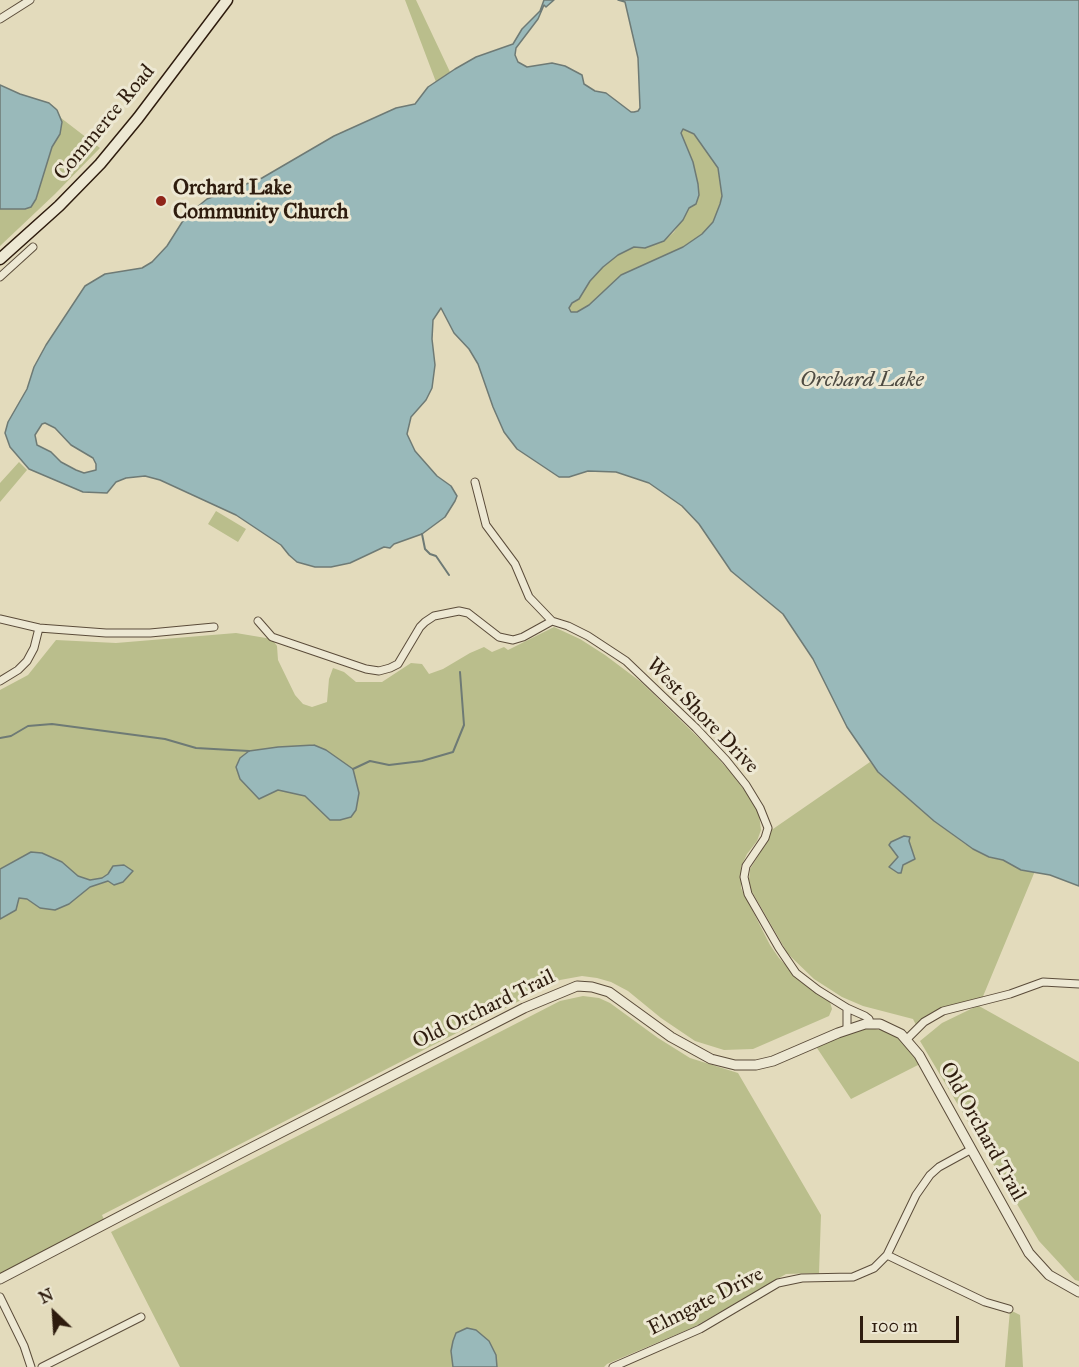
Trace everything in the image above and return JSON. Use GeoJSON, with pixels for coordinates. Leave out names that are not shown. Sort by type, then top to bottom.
{"type":"FeatureCollection","features":[{"type":"Feature","properties":{"kind":"main road","name":"Commerce Road"},"geometry":{"type":"LineString","coordinates":[[0,259],[59,206],[100,164],[138,118],[227,0]]}},
{"type":"Feature","properties":{"kind":"street"},"geometry":{"type":"LineString","coordinates":[[0,19],[30,0]]}},
{"type":"Feature","properties":{"kind":"street"},"geometry":{"type":"LineString","coordinates":[[0,277],[33,247]]}},
{"type":"Feature","properties":{"kind":"street","name":"West Shore Drive"},"geometry":{"type":"LineString","coordinates":[[475,482],[486,525],[515,564],[529,597],[552,621],[588,636],[626,661],[696,728],[746,785],[760,808],[768,828],[765,838],[746,866],[744,877],[748,894],[796,973],[818,990],[865,1016],[869,1019],[870,1024]]}},
{"type":"Feature","properties":{"kind":"street"},"geometry":{"type":"LineString","coordinates":[[258,621],[272,637],[366,669],[380,671],[398,663],[420,627],[434,616],[459,611],[468,613],[499,637],[513,640],[524,637],[552,621]]}},
{"type":"Feature","properties":{"kind":"street"},"geometry":{"type":"LineString","coordinates":[[0,619],[39,628],[117,633],[150,633],[214,627]]}},
{"type":"Feature","properties":{"kind":"street"},"geometry":{"type":"LineString","coordinates":[[0,681],[18,670],[27,661],[34,648],[39,628]]}},
{"type":"Feature","properties":{"kind":"street"},"geometry":{"type":"LineString","coordinates":[[908,1039],[924,1022],[943,1011],[1010,994],[1043,982],[1079,984]]}},
{"type":"Feature","properties":{"kind":"street","name":"Old Orchard Trail"},"geometry":{"type":"LineString","coordinates":[[0,1279],[524,1008],[578,986],[609,992],[671,1037],[711,1059],[735,1065],[756,1065],[773,1061],[847,1029],[870,1024],[888,1026],[908,1039],[919,1055],[1029,1253],[1049,1275],[1079,1292]]}},
{"type":"Feature","properties":{"kind":"street"},"geometry":{"type":"LineString","coordinates":[[847,1008],[847,1029]]}},
{"type":"Feature","properties":{"kind":"street","name":"Elmgate Drive"},"geometry":{"type":"LineString","coordinates":[[614,1367],[700,1329],[778,1283],[802,1278],[837,1279],[854,1276],[874,1268],[887,1255],[916,1195],[930,1175],[939,1167],[970,1150]]}},
{"type":"Feature","properties":{"kind":"street"},"geometry":{"type":"LineString","coordinates":[[887,1255],[986,1302],[1009,1309]]}},
{"type":"Feature","properties":{"kind":"street"},"geometry":{"type":"LineString","coordinates":[[0,1297],[24,1346],[31,1367]]}},
{"type":"Feature","properties":{"kind":"street"},"geometry":{"type":"LineString","coordinates":[[42,1367],[141,1317]]}},
{"type":"Feature","properties":{"kind":"green space"},"geometry":{"type":"Polygon","coordinates":[[[405,0],[416,0],[450,72],[436,82],[405,0]]]}},
{"type":"Feature","properties":{"kind":"green space"},"geometry":{"type":"Polygon","coordinates":[[[0,85],[49,103],[56,108],[61,118],[100,148],[0,246],[0,85]]]}},
{"type":"Feature","properties":{"kind":"green space"},"geometry":{"type":"Polygon","coordinates":[[[683,129],[695,135],[718,168],[722,196],[713,222],[702,234],[683,247],[621,275],[589,305],[577,312],[571,312],[569,308],[572,302],[579,299],[590,281],[603,267],[618,255],[634,247],[645,248],[664,241],[674,232],[689,208],[692,207],[699,190],[693,162],[681,133],[683,129]]]}},
{"type":"Feature","properties":{"kind":"green space"},"geometry":{"type":"Polygon","coordinates":[[[19,462],[27,470],[0,502],[0,483],[19,462]]]}},
{"type":"Feature","properties":{"kind":"green space"},"geometry":{"type":"Polygon","coordinates":[[[216,511],[246,529],[238,542],[208,524],[216,511]]]}},
{"type":"Feature","properties":{"kind":"green space"},"geometry":{"type":"Polygon","coordinates":[[[554,627],[580,639],[641,682],[708,747],[751,799],[759,814],[761,830],[741,867],[741,888],[779,958],[796,976],[830,1002],[832,1009],[829,1016],[753,1049],[724,1050],[695,1041],[661,1018],[628,991],[611,982],[582,976],[560,980],[102,1215],[106,1224],[0,1277],[0,690],[28,675],[56,640],[116,643],[236,633],[272,639],[277,646],[278,660],[295,695],[303,704],[312,707],[327,702],[329,679],[333,668],[344,672],[356,682],[382,682],[411,663],[422,664],[429,674],[484,647],[492,652],[504,647],[508,650],[554,627]]]}},
{"type":"Feature","properties":{"kind":"green space"},"geometry":{"type":"Polygon","coordinates":[[[870,762],[878,772],[934,821],[965,844],[1021,870],[1035,871],[979,1006],[1079,1062],[1079,1281],[1075,1280],[1039,1241],[920,1041],[942,1023],[975,1007],[936,1011],[916,1025],[913,1019],[863,1006],[842,997],[814,979],[788,954],[751,890],[750,869],[766,843],[770,826],[773,829],[870,762]]]}},
{"type":"Feature","properties":{"kind":"green space"},"geometry":{"type":"Polygon","coordinates":[[[583,996],[599,998],[610,1003],[690,1058],[738,1073],[821,1215],[819,1273],[786,1274],[694,1327],[604,1367],[180,1367],[111,1232],[560,1001],[583,996]]]}},
{"type":"Feature","properties":{"kind":"green space"},"geometry":{"type":"Polygon","coordinates":[[[861,1026],[903,1035],[920,1064],[851,1099],[815,1045],[861,1026]]]}},
{"type":"Feature","properties":{"kind":"green space"},"geometry":{"type":"Polygon","coordinates":[[[1010,1310],[1020,1315],[1023,1367],[1005,1367],[1010,1310]]]}},
{"type":"Feature","properties":{"kind":"water","name":"Orchard Lake"},"geometry":{"type":"Polygon","coordinates":[[[544,0],[554,0],[546,7],[544,5],[538,19],[516,48],[515,55],[518,62],[527,67],[552,63],[565,66],[582,75],[584,84],[595,91],[606,93],[634,112],[640,108],[638,58],[625,2],[618,0],[1079,0],[1079,886],[1050,875],[1021,870],[1003,860],[989,857],[973,849],[934,821],[878,772],[847,727],[813,659],[783,614],[731,571],[699,524],[682,506],[649,483],[616,472],[588,471],[569,477],[559,477],[517,449],[504,432],[478,364],[469,349],[454,333],[441,308],[433,320],[432,339],[435,365],[432,388],[426,400],[411,417],[407,434],[415,451],[437,476],[451,486],[457,496],[445,517],[422,534],[394,544],[390,548],[384,547],[350,563],[331,567],[315,567],[297,562],[281,545],[236,515],[160,480],[145,476],[126,478],[116,482],[107,493],[83,492],[29,469],[10,447],[5,433],[8,422],[27,389],[34,367],[46,345],[85,286],[105,274],[142,268],[152,262],[167,246],[186,216],[207,199],[262,178],[334,136],[396,108],[415,104],[428,87],[455,69],[476,57],[513,44],[522,29],[540,11],[544,0]],[[683,129],[681,133],[693,162],[698,184],[699,195],[696,204],[689,208],[683,220],[664,241],[645,248],[634,247],[618,255],[603,267],[590,281],[579,299],[572,303],[569,308],[571,312],[577,312],[589,305],[621,275],[683,247],[702,234],[713,222],[722,196],[718,168],[694,134],[683,129]],[[45,423],[35,435],[37,445],[76,470],[84,473],[96,470],[93,458],[71,445],[55,428],[45,423]]]}},
{"type":"Feature","properties":{"kind":"water"},"geometry":{"type":"Polygon","coordinates":[[[0,85],[49,103],[57,110],[62,122],[60,134],[52,147],[36,199],[31,207],[25,209],[0,209],[0,85]]]}},
{"type":"Feature","properties":{"kind":"water"},"geometry":{"type":"Polygon","coordinates":[[[314,745],[326,750],[353,769],[359,793],[356,810],[351,817],[330,820],[305,796],[278,790],[259,799],[240,779],[236,767],[240,758],[249,751],[314,745]]]}},
{"type":"Feature","properties":{"kind":"water"},"geometry":{"type":"Polygon","coordinates":[[[904,836],[910,837],[909,841],[915,859],[903,865],[901,873],[898,873],[889,867],[898,857],[889,845],[904,836]]]}},
{"type":"Feature","properties":{"kind":"water"},"geometry":{"type":"Polygon","coordinates":[[[31,852],[42,853],[62,862],[78,876],[90,880],[102,878],[113,866],[124,865],[133,871],[123,882],[114,885],[108,881],[90,887],[69,904],[55,910],[40,908],[27,899],[19,898],[16,910],[0,919],[0,869],[31,852]]]}},
{"type":"Feature","properties":{"kind":"water"},"geometry":{"type":"Polygon","coordinates":[[[467,1328],[476,1330],[489,1341],[496,1355],[497,1367],[453,1367],[451,1351],[453,1341],[456,1333],[467,1328]]]}},
{"type":"Feature","properties":{"kind":"waterway"},"geometry":{"type":"LineString","coordinates":[[422,534],[425,549],[436,556],[449,575]]}},
{"type":"Feature","properties":{"kind":"waterway"},"geometry":{"type":"LineString","coordinates":[[353,769],[370,761],[389,765],[422,761],[453,752],[464,725],[460,672]]}},
{"type":"Feature","properties":{"kind":"waterway"},"geometry":{"type":"LineString","coordinates":[[0,738],[11,736],[28,726],[52,724],[165,739],[196,748],[249,751]]}},
{"type":"Feature","properties":{"kind":"place","name":"Orchard Lake Community Church"},"geometry":{"type":"Point","coordinates":[161,201]}}]}
